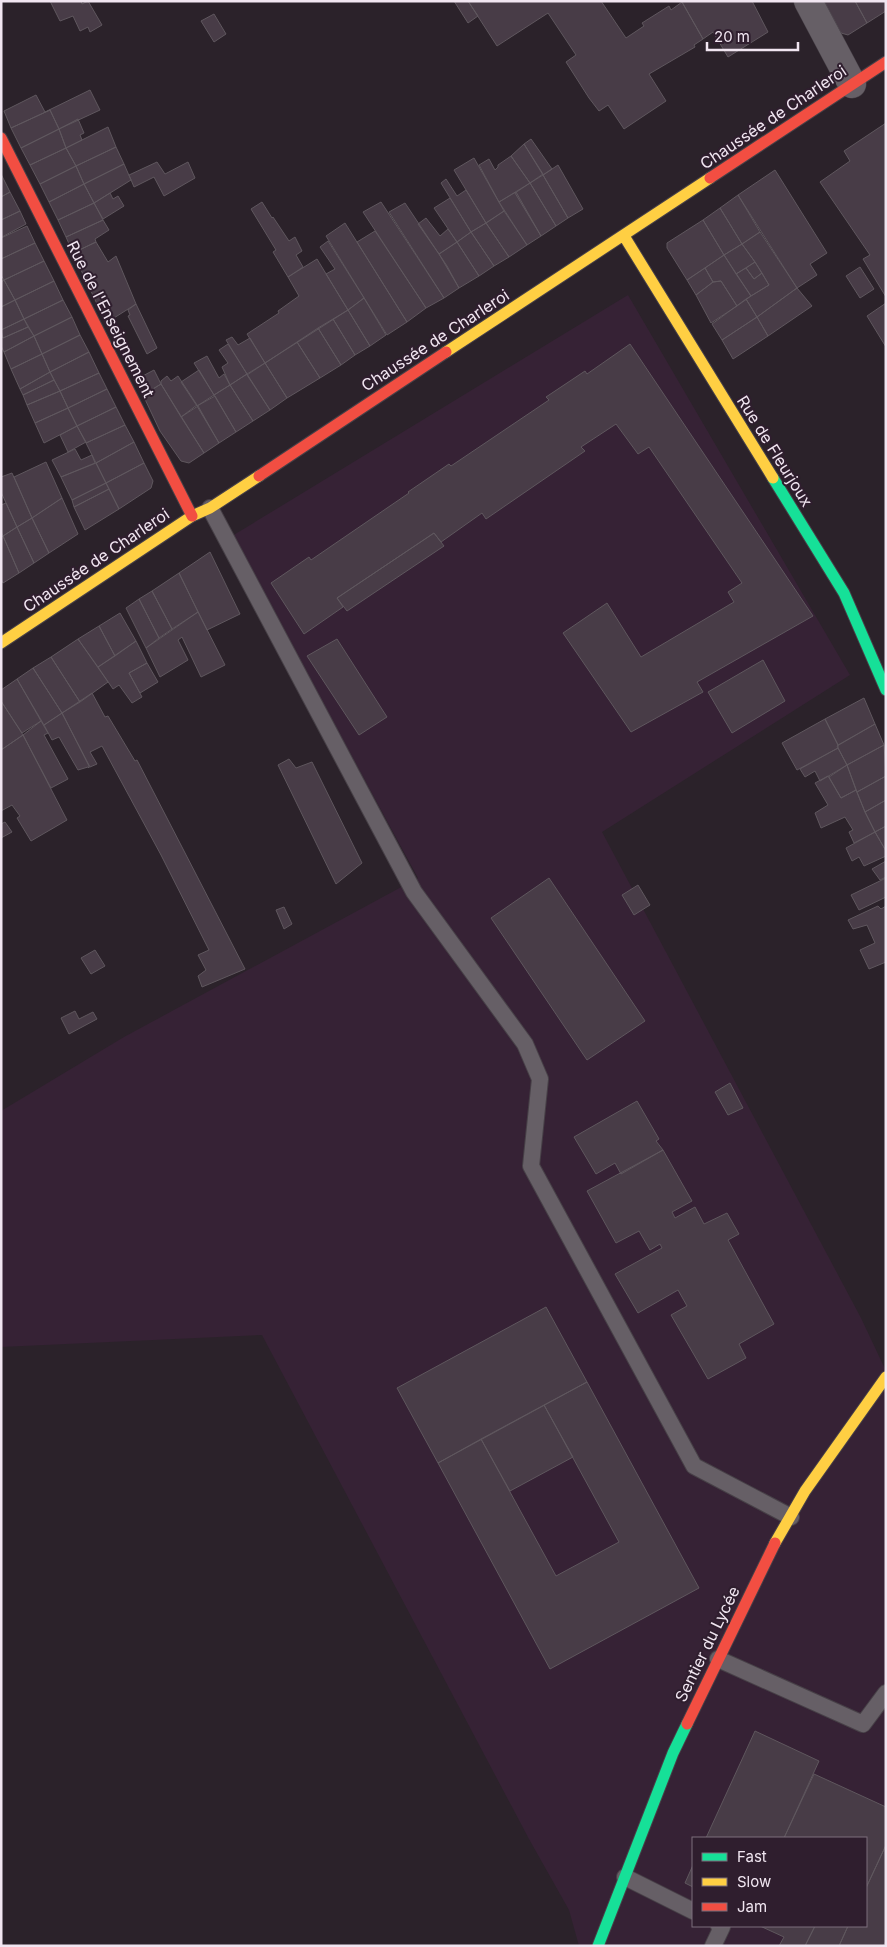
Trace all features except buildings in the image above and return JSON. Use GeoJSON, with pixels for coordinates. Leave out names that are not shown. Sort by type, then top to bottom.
{"type":"FeatureCollection","features":[{"type":"Feature","properties":{"kind":"street"},"geometry":{"type":"LineString","coordinates":[[808,1],[852,84]]}},
{"type":"Feature","properties":{"kind":"street","name":"Chaussée de Charleroi"},"geometry":{"type":"LineString","coordinates":[[1,643],[192,516],[210,508],[886,62]]}},
{"type":"Feature","properties":{"kind":"street","name":"Rue de l'Enseignement"},"geometry":{"type":"LineString","coordinates":[[1,138],[192,516]]}},
{"type":"Feature","properties":{"kind":"street","name":"Rue de Fleurjoux"},"geometry":{"type":"LineString","coordinates":[[624,236],[844,593],[886,690]]}},
{"type":"Feature","properties":{"kind":"street","name":"Sentier du Lycée"},"geometry":{"type":"LineString","coordinates":[[598,1946],[673,1752],[778,1536],[805,1491],[886,1378]]}},
{"type":"Feature","properties":{"kind":"lane"},"geometry":{"type":"LineString","coordinates":[[210,508],[414,892],[525,1044],[540,1079],[531,1166],[694,1466],[791,1517]]}},
{"type":"Feature","properties":{"kind":"lane"},"geometry":{"type":"LineString","coordinates":[[718,1659],[863,1724],[886,1693]]}},
{"type":"Feature","properties":{"kind":"lane"},"geometry":{"type":"LineString","coordinates":[[625,1876],[692,1910]]}},
{"type":"Feature","properties":{"kind":"lane"},"geometry":{"type":"LineString","coordinates":[[713,1946],[722,1927]]}},
{"type":"Feature","properties":{"kind":"shaded area"},"geometry":{"type":"Polygon","coordinates":[[[628,295],[850,675],[602,832],[861,1318],[886,1371],[886,1946],[579,1946],[569,1910],[529,1839],[262,1335],[1,1347],[1,1111],[124,1037],[418,878],[232,536],[628,295]]]}},
{"type":"Feature","properties":{"kind":"traffic: fast"},"geometry":{"type":"LineString","coordinates":[[773,478],[844,593],[886,690]]}},
{"type":"Feature","properties":{"kind":"traffic: fast"},"geometry":{"type":"LineString","coordinates":[[598,1946],[673,1753],[687,1724]]}},
{"type":"Feature","properties":{"kind":"traffic: slow"},"geometry":{"type":"LineString","coordinates":[[446,352],[710,178]]}},
{"type":"Feature","properties":{"kind":"traffic: slow"},"geometry":{"type":"LineString","coordinates":[[624,236],[773,478]]}},
{"type":"Feature","properties":{"kind":"traffic: slow"},"geometry":{"type":"LineString","coordinates":[[1,643],[192,516],[210,508],[259,476]]}},
{"type":"Feature","properties":{"kind":"traffic: slow"},"geometry":{"type":"LineString","coordinates":[[775,1543],[805,1491],[886,1377]]}},
{"type":"Feature","properties":{"kind":"traffic: jam"},"geometry":{"type":"LineString","coordinates":[[710,178],[886,62]]}},
{"type":"Feature","properties":{"kind":"traffic: jam"},"geometry":{"type":"LineString","coordinates":[[1,138],[192,516]]}},
{"type":"Feature","properties":{"kind":"traffic: jam"},"geometry":{"type":"LineString","coordinates":[[259,476],[446,352]]}},
{"type":"Feature","properties":{"kind":"traffic: jam"},"geometry":{"type":"LineString","coordinates":[[687,1724],[775,1543]]}}]}
